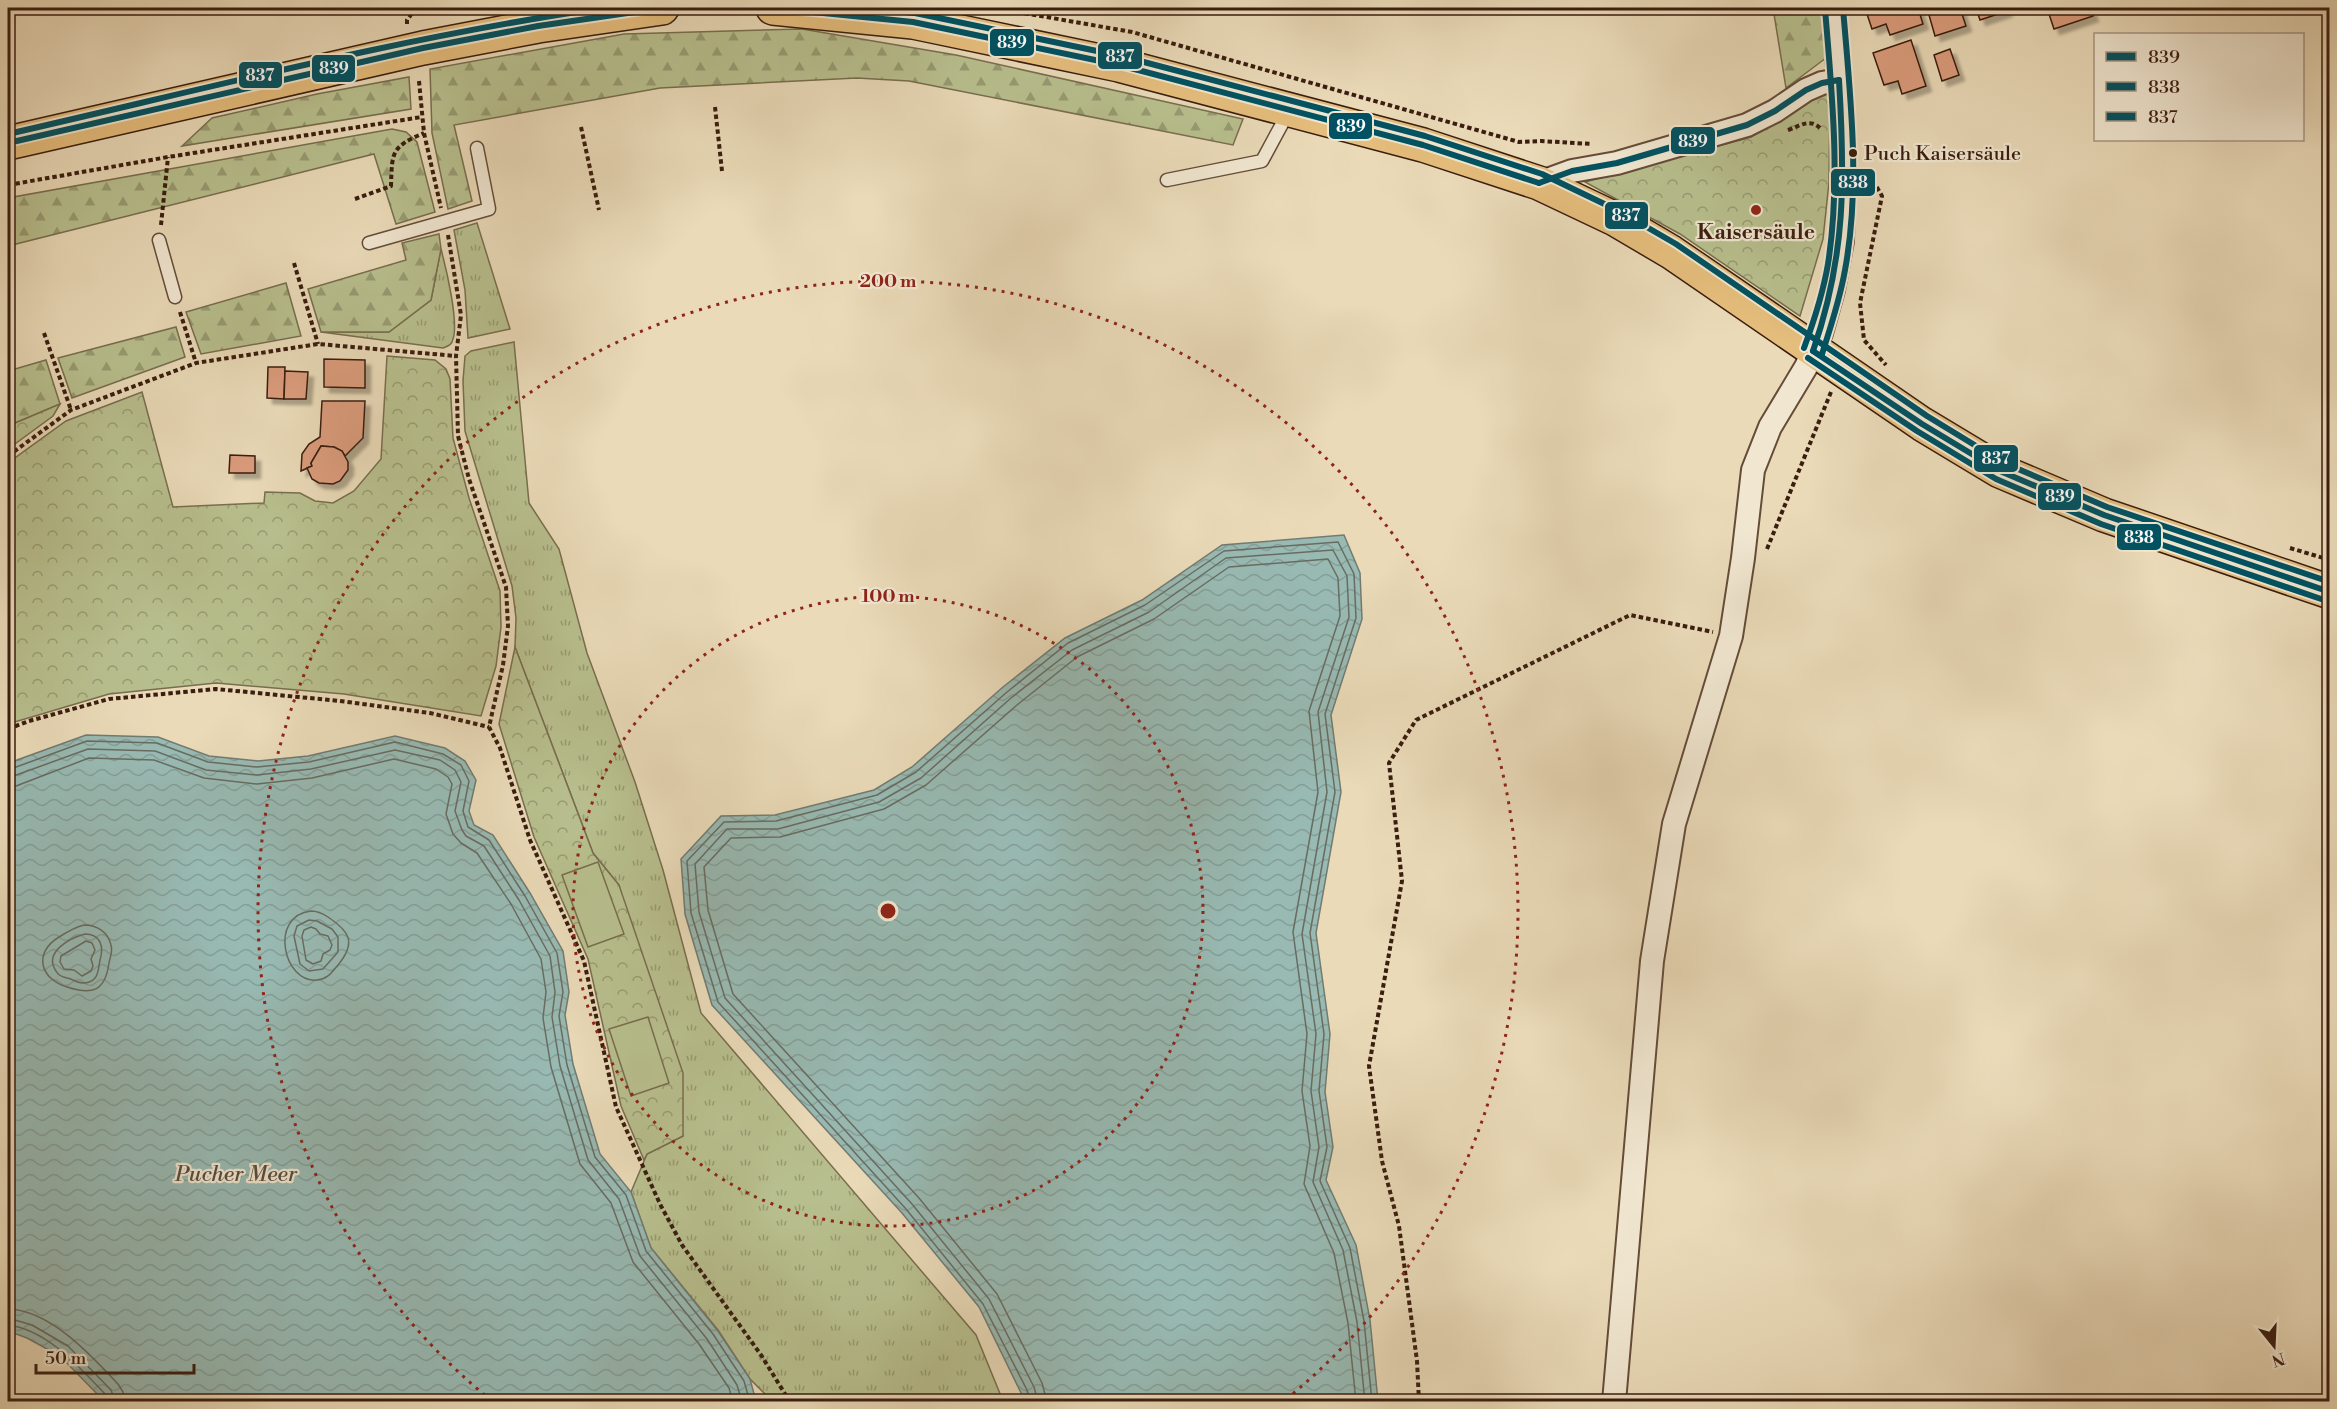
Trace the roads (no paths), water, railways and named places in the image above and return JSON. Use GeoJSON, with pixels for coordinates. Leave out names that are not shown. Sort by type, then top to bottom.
{"type":"FeatureCollection","features":[{"type":"Feature","properties":{"kind":"main road"},"geometry":{"type":"LineString","coordinates":[[8,143],[423,48],[550,24],[662,8]]}},
{"type":"Feature","properties":{"kind":"main road"},"geometry":{"type":"LineString","coordinates":[[774,8],[913,22],[1119,65],[1423,145],[1539,183],[1615,219],[1671,252],[1922,424],[2000,471],[2103,515],[2330,592]]}},
{"type":"Feature","properties":{"kind":"street"},"geometry":{"type":"LineString","coordinates":[[1614,1401],[1652,961],[1674,824],[1731,636],[1753,470],[1770,427],[1813,351],[1833,290],[1842,241],[1844,178],[1834,8]]}},
{"type":"Feature","properties":{"kind":"street"},"geometry":{"type":"LineString","coordinates":[[1539,183],[1572,171],[1617,163],[1747,125],[1775,111],[1806,90],[1822,83],[1839,80]]}},
{"type":"Feature","properties":{"kind":"lane"},"geometry":{"type":"LineString","coordinates":[[1167,180],[1262,161],[1289,110]]}},
{"type":"Feature","properties":{"kind":"lane"},"geometry":{"type":"LineString","coordinates":[[369,243],[489,209],[477,148]]}},
{"type":"Feature","properties":{"kind":"lane"},"geometry":{"type":"LineString","coordinates":[[159,240],[175,297]]}},
{"type":"Feature","properties":{"kind":"water"},"geometry":{"type":"Polygon","coordinates":[[[1344,535],[1360,573],[1362,619],[1331,715],[1341,792],[1316,933],[1330,1034],[1325,1092],[1333,1147],[1326,1180],[1356,1245],[1370,1320],[1378,1401],[1025,1401],[979,1307],[902,1213],[712,1005],[685,914],[681,859],[721,816],[775,815],[874,790],[912,767],[1003,687],[1065,638],[1142,600],[1222,545],[1344,535]]]}},
{"type":"Feature","properties":{"kind":"water","name":"Pucher Meer"},"geometry":{"type":"Polygon","coordinates":[[[86,735],[158,737],[209,756],[258,761],[308,756],[395,736],[445,748],[465,761],[476,780],[469,811],[474,825],[493,835],[563,951],[569,992],[565,1015],[573,1064],[600,1154],[631,1192],[651,1248],[718,1331],[750,1379],[756,1401],[104,1401],[60,1356],[27,1338],[8,1331],[8,765],[86,735]]]}},
{"type":"Feature","properties":{"kind":"place","name":"Puch Kaisersäule"},"geometry":{"type":"Point","coordinates":[1853,153]}},
{"type":"Feature","properties":{"kind":"place","name":"Kaisersäule"},"geometry":{"type":"Point","coordinates":[1756,210]}}]}
